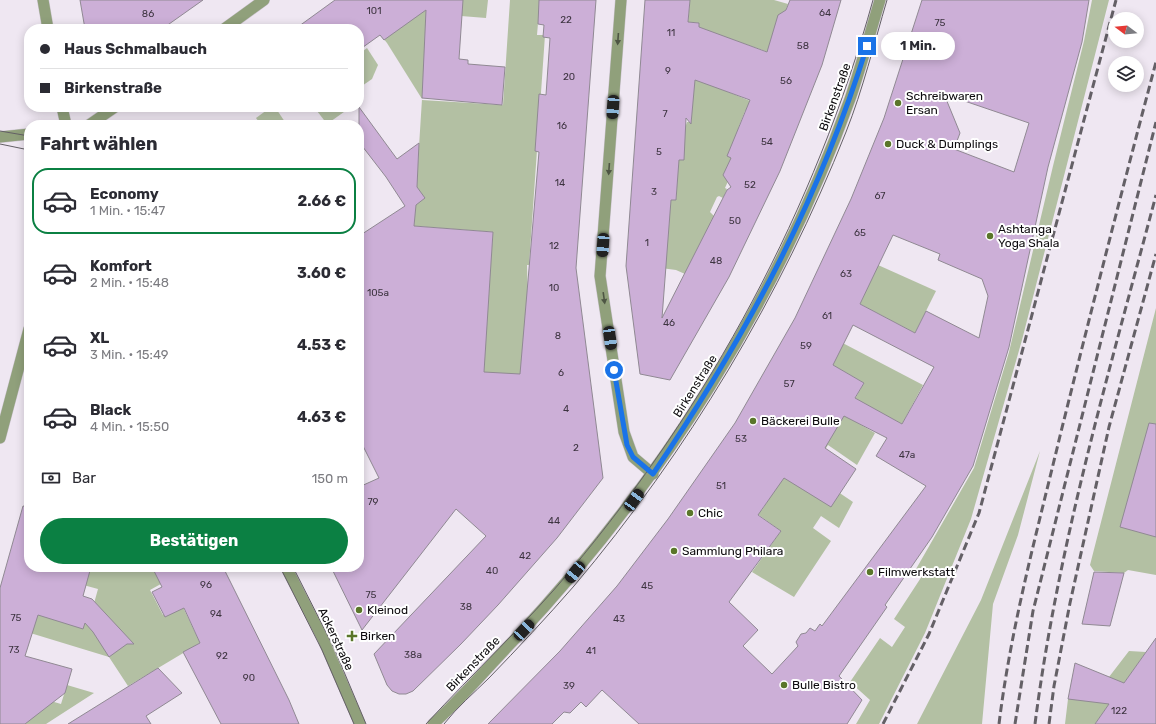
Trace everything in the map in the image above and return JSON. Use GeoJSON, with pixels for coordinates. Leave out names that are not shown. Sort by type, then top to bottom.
{"type":"FeatureCollection","features":[{"type":"Feature","properties":{"kind":"street"},"geometry":{"type":"LineString","coordinates":[[43,0],[47,24]]}},
{"type":"Feature","properties":{"kind":"street"},"geometry":{"type":"LineString","coordinates":[[231,24],[264,0]]}},
{"type":"Feature","properties":{"kind":"street"},"geometry":{"type":"LineString","coordinates":[[621,0],[600,276],[624,432],[633,457],[653,474]]}},
{"type":"Feature","properties":{"kind":"street","name":"Birkenstraße"},"geometry":{"type":"LineString","coordinates":[[433,724],[555,597],[653,474],[689,421],[728,359],[778,267],[802,217],[850,100],[880,0]]}},
{"type":"Feature","properties":{"kind":"street"},"geometry":{"type":"LineString","coordinates":[[96,120],[108,112]]}},
{"type":"Feature","properties":{"kind":"street"},"geometry":{"type":"LineString","coordinates":[[0,136],[24,134]]}},
{"type":"Feature","properties":{"kind":"street"},"geometry":{"type":"LineString","coordinates":[[0,438],[24,348]]}},
{"type":"Feature","properties":{"kind":"street","name":"Ackerstraße"},"geometry":{"type":"LineString","coordinates":[[289,572],[323,639],[360,724]]}},
{"type":"Feature","properties":{"kind":"green space"},"geometry":{"type":"Polygon","coordinates":[[[448,0],[488,0],[486,18],[461,16],[425,55],[422,100],[503,105],[510,0],[540,0],[537,35],[545,35],[529,265],[527,265],[528,308],[542,394],[479,414],[493,232],[414,226],[422,99],[387,43],[373,26],[448,0]]]}},
{"type":"Feature","properties":{"kind":"green space"},"geometry":{"type":"Polygon","coordinates":[[[690,0],[774,0],[788,4],[771,53],[733,40],[721,89],[755,103],[745,111],[739,126],[732,161],[730,161],[723,175],[729,179],[725,188],[727,189],[723,198],[719,196],[717,197],[710,212],[714,216],[710,223],[712,225],[685,274],[676,270],[661,268],[671,200],[676,200],[678,160],[684,160],[684,131],[687,122],[691,122],[699,23],[688,22],[690,0]]]}},
{"type":"Feature","properties":{"kind":"green space"},"geometry":{"type":"Polygon","coordinates":[[[1092,0],[1109,0],[1022,340],[971,519],[925,633],[879,724],[856,724],[870,700],[850,682],[880,638],[892,647],[905,627],[894,619],[924,573],[916,569],[974,468],[1009,352],[1084,41],[1092,0]]]}},
{"type":"Feature","properties":{"kind":"green space"},"geometry":{"type":"Polygon","coordinates":[[[367,48],[378,65],[372,79],[364,85],[364,50],[367,48]]]}},
{"type":"Feature","properties":{"kind":"green space"},"geometry":{"type":"Polygon","coordinates":[[[264,112],[278,112],[284,120],[257,120],[256,118],[264,112]]]}},
{"type":"Feature","properties":{"kind":"green space"},"geometry":{"type":"Polygon","coordinates":[[[318,112],[344,112],[333,120],[324,120],[318,112]]]}},
{"type":"Feature","properties":{"kind":"green space"},"geometry":{"type":"Polygon","coordinates":[[[878,265],[936,291],[915,333],[860,304],[878,265]]]}},
{"type":"Feature","properties":{"kind":"green space"},"geometry":{"type":"Polygon","coordinates":[[[1156,308],[1156,575],[1128,570],[1124,573],[1094,571],[1090,565],[1156,308]]]}},
{"type":"Feature","properties":{"kind":"green space"},"geometry":{"type":"Polygon","coordinates":[[[835,339],[923,385],[902,424],[855,399],[864,383],[824,360],[835,339]]]}},
{"type":"Feature","properties":{"kind":"green space"},"geometry":{"type":"Polygon","coordinates":[[[794,411],[844,415],[875,433],[857,465],[828,445],[819,459],[794,411]]]}},
{"type":"Feature","properties":{"kind":"green space"},"geometry":{"type":"Polygon","coordinates":[[[1040,451],[1018,535],[993,604],[982,724],[917,724],[981,600],[1040,451]]]}},
{"type":"Feature","properties":{"kind":"green space"},"geometry":{"type":"Polygon","coordinates":[[[810,473],[853,502],[839,528],[821,516],[813,528],[831,541],[794,597],[752,572],[781,531],[748,507],[762,510],[770,497],[751,482],[810,473]]]}},
{"type":"Feature","properties":{"kind":"green space"},"geometry":{"type":"Polygon","coordinates":[[[44,572],[174,572],[168,580],[150,590],[163,615],[182,605],[200,643],[128,686],[109,657],[27,632],[33,613],[93,607],[98,589],[43,574],[44,572]]]}},
{"type":"Feature","properties":{"kind":"green space"},"geometry":{"type":"Polygon","coordinates":[[[1129,651],[1146,652],[1095,724],[1065,724],[1068,699],[1109,677],[1129,651]]]}},
{"type":"Feature","properties":{"kind":"green space"},"geometry":{"type":"Polygon","coordinates":[[[67,685],[94,693],[46,724],[9,724],[20,692],[61,704],[67,685]]]}},
{"type":"Feature","properties":{"kind":"building"},"geometry":{"type":"Polygon","coordinates":[[[80,0],[203,0],[169,24],[84,24],[80,0]]]}},
{"type":"Feature","properties":{"kind":"building"},"geometry":{"type":"Polygon","coordinates":[[[335,0],[463,0],[459,59],[468,60],[468,64],[505,67],[502,105],[422,98],[426,10],[384,40],[380,35],[364,46],[364,24],[302,24],[335,0]]]}},
{"type":"Feature","properties":{"kind":"building"},"geometry":{"type":"Polygon","coordinates":[[[539,0],[596,0],[576,268],[603,478],[557,538],[498,605],[413,691],[406,694],[399,694],[392,691],[387,685],[374,654],[486,536],[456,509],[362,630],[333,572],[364,572],[364,485],[379,478],[364,448],[364,233],[405,206],[386,177],[364,148],[364,120],[359,120],[359,112],[363,112],[397,159],[419,143],[417,187],[425,198],[416,205],[414,226],[493,232],[484,372],[520,374],[539,152],[535,151],[539,94],[546,95],[550,38],[543,37],[544,25],[538,24],[539,0]]]}},
{"type":"Feature","properties":{"kind":"building"},"geometry":{"type":"Polygon","coordinates":[[[645,0],[690,0],[688,22],[699,23],[699,27],[767,52],[778,15],[786,10],[790,0],[841,0],[822,65],[780,171],[729,277],[670,380],[640,374],[626,266],[645,0]],[[695,80],[691,124],[686,118],[684,160],[679,160],[676,200],[671,200],[662,318],[727,190],[731,187],[723,175],[731,158],[727,156],[750,100],[695,80]]]}},
{"type":"Feature","properties":{"kind":"building"},"geometry":{"type":"Polygon","coordinates":[[[922,0],[1089,0],[1082,42],[1048,167],[1009,347],[973,466],[932,537],[885,605],[887,607],[839,676],[862,700],[847,724],[639,724],[602,690],[586,707],[581,702],[570,713],[564,712],[552,724],[488,724],[560,651],[617,586],[668,519],[735,423],[795,318],[851,199],[884,118],[922,0]],[[944,94],[960,133],[954,149],[1014,172],[1029,123],[944,94]],[[893,235],[860,304],[915,333],[926,311],[979,338],[988,296],[982,279],[938,260],[940,254],[893,235]],[[853,325],[833,365],[864,383],[855,398],[902,424],[934,367],[853,325]],[[844,416],[825,448],[856,469],[831,507],[784,478],[758,515],[781,531],[729,602],[758,630],[743,646],[772,674],[798,646],[796,642],[801,634],[806,633],[810,628],[815,631],[820,624],[822,626],[926,486],[876,456],[887,438],[844,416]]]}},
{"type":"Feature","properties":{"kind":"building"},"geometry":{"type":"Polygon","coordinates":[[[1149,423],[1156,424],[1156,537],[1120,527],[1149,423]]]}},
{"type":"Feature","properties":{"kind":"building"},"geometry":{"type":"Polygon","coordinates":[[[24,506],[24,572],[90,572],[83,596],[92,599],[134,644],[127,644],[109,657],[93,632],[85,623],[83,629],[38,615],[25,656],[72,669],[65,693],[25,724],[0,724],[0,588],[24,506]]]}},
{"type":"Feature","properties":{"kind":"building"},"geometry":{"type":"Polygon","coordinates":[[[154,572],[225,572],[289,700],[299,724],[221,724],[183,652],[200,643],[184,608],[165,617],[152,592],[162,587],[154,572]]]}},
{"type":"Feature","properties":{"kind":"building"},"geometry":{"type":"Polygon","coordinates":[[[1094,572],[1124,573],[1110,626],[1082,624],[1094,572]]]}},
{"type":"Feature","properties":{"kind":"building"},"geometry":{"type":"Polygon","coordinates":[[[1156,638],[1156,724],[1095,724],[1109,704],[1068,699],[1075,663],[1124,683],[1156,638]]]}},
{"type":"Feature","properties":{"kind":"building"},"geometry":{"type":"Polygon","coordinates":[[[158,668],[182,693],[146,716],[151,724],[68,724],[158,668]]]}},
{"type":"Feature","properties":{"kind":"tram line"},"geometry":{"type":"LineString","coordinates":[[426,724],[536,610],[571,570],[622,506],[669,440],[712,372],[752,301],[789,228],[821,154],[849,78],[873,0]]}},
{"type":"Feature","properties":{"kind":"tram line"},"geometry":{"type":"LineString","coordinates":[[444,724],[454,712],[522,644],[574,586],[616,534],[693,426],[728,370],[792,253],[820,193],[852,116],[887,0]]}},
{"type":"Feature","properties":{"kind":"tram line"},"geometry":{"type":"LineString","coordinates":[[0,131],[24,135]]}},
{"type":"Feature","properties":{"kind":"tram line"},"geometry":{"type":"LineString","coordinates":[[0,144],[24,149]]}},
{"type":"Feature","properties":{"kind":"tram line"},"geometry":{"type":"LineString","coordinates":[[283,572],[322,650],[354,724]]}},
{"type":"Feature","properties":{"kind":"tram line"},"geometry":{"type":"LineString","coordinates":[[296,572],[334,648],[366,724]]}},
{"type":"Feature","properties":{"kind":"railway"},"geometry":{"type":"LineString","coordinates":[[883,724],[929,634],[979,513],[1116,0]]}},
{"type":"Feature","properties":{"kind":"railway"},"geometry":{"type":"LineString","coordinates":[[999,724],[1010,651],[1034,543],[1095,295],[1156,62]]}},
{"type":"Feature","properties":{"kind":"railway"},"geometry":{"type":"LineString","coordinates":[[1015,724],[1033,611],[1156,122]]}},
{"type":"Feature","properties":{"kind":"railway"},"geometry":{"type":"LineString","coordinates":[[1035,724],[1045,657],[1071,523],[1156,195]]}},
{"type":"Feature","properties":{"kind":"railway"},"geometry":{"type":"LineString","coordinates":[[1049,724],[1054,686],[1070,603],[1109,427],[1156,254]]}},
{"type":"Feature","properties":{"kind":"place","name":"Schreibwaren Ersan"},"geometry":{"type":"Point","coordinates":[898,103]}},
{"type":"Feature","properties":{"kind":"place","name":"Duck & Dumplings"},"geometry":{"type":"Point","coordinates":[888,144]}},
{"type":"Feature","properties":{"kind":"place","name":"Ashtanga Yoga Shala"},"geometry":{"type":"Point","coordinates":[990,236]}},
{"type":"Feature","properties":{"kind":"place","name":"Bäckerei Bulle"},"geometry":{"type":"Point","coordinates":[753,421]}},
{"type":"Feature","properties":{"kind":"place","name":"Chic"},"geometry":{"type":"Point","coordinates":[690,513]}},
{"type":"Feature","properties":{"kind":"place","name":"Sammlung Philara"},"geometry":{"type":"Point","coordinates":[674,551]}},
{"type":"Feature","properties":{"kind":"place","name":"Filmwerkstatt"},"geometry":{"type":"Point","coordinates":[870,572]}},
{"type":"Feature","properties":{"kind":"place","name":"Kleinod"},"geometry":{"type":"Point","coordinates":[359,610]}},
{"type":"Feature","properties":{"kind":"place","name":"Birken"},"geometry":{"type":"Point","coordinates":[352,636]}},
{"type":"Feature","properties":{"kind":"place","name":"Bulle Bistro"},"geometry":{"type":"Point","coordinates":[784,685]}},
{"type":"Feature","properties":{"kind":"route"},"geometry":{"type":"LineString","coordinates":[[614,370],[627,445],[633,457],[653,474],[689,421],[728,359],[778,267],[802,217],[850,100],[867,46]]}}]}
